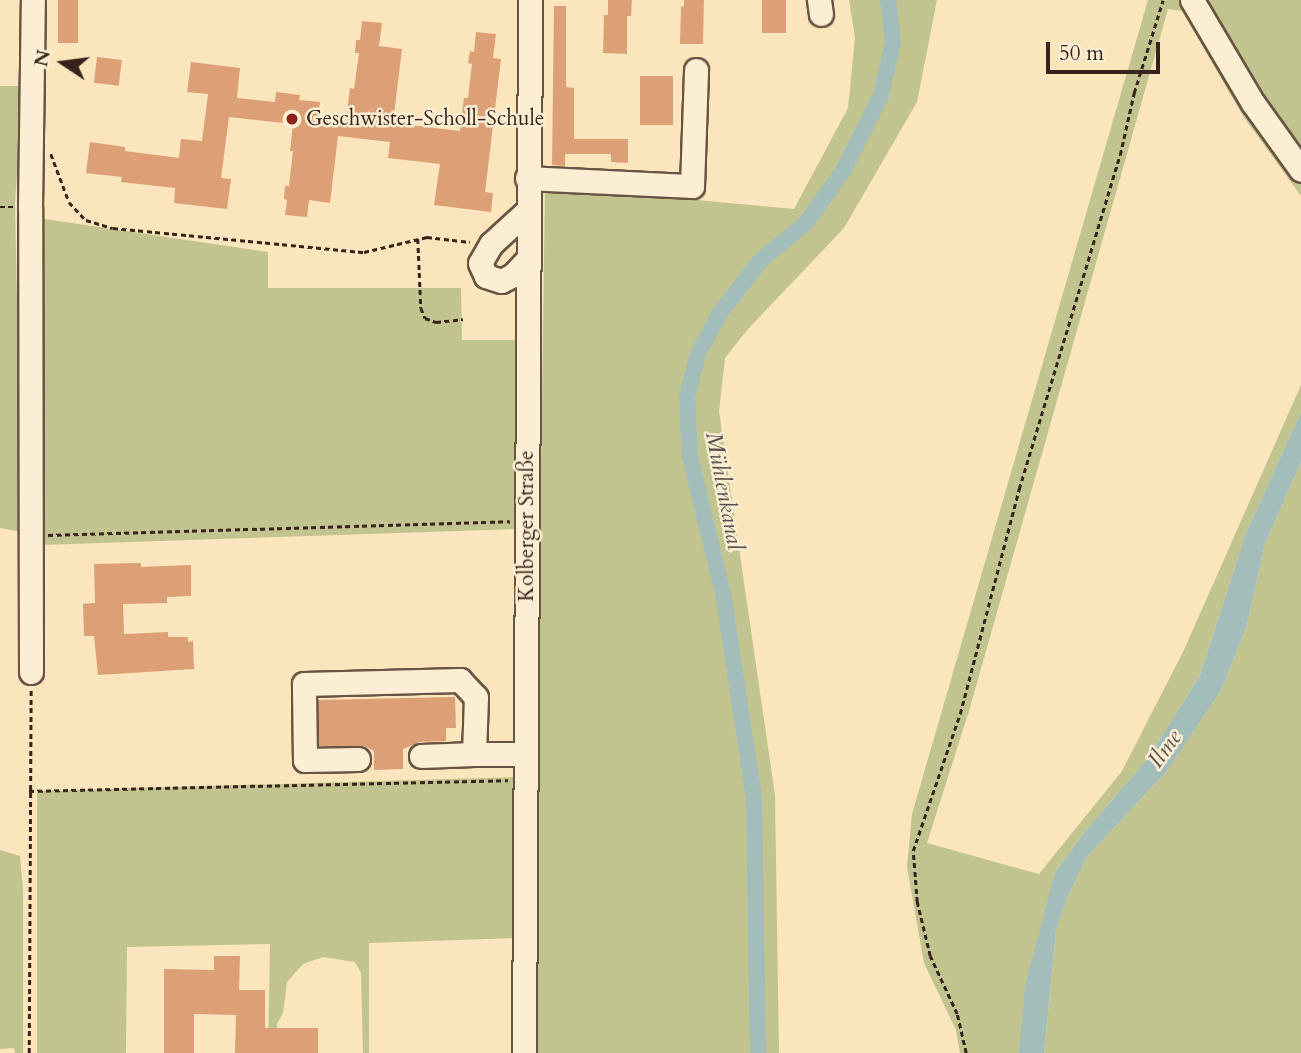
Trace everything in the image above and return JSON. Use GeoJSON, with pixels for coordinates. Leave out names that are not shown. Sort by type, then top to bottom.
{"type":"FeatureCollection","features":[{"type":"Feature","properties":{"kind":"street"},"geometry":{"type":"LineString","coordinates":[[31,672],[33,0]]}},
{"type":"Feature","properties":{"kind":"street","name":"Kolberger Straße"},"geometry":{"type":"LineString","coordinates":[[524,1053],[530,0]]}},
{"type":"Feature","properties":{"kind":"street"},"geometry":{"type":"LineString","coordinates":[[1192,0],[1252,103],[1301,170]]}},
{"type":"Feature","properties":{"kind":"street"},"geometry":{"type":"LineString","coordinates":[[527,178],[692,186],[696,70]]}},
{"type":"Feature","properties":{"kind":"street"},"geometry":{"type":"LineString","coordinates":[[527,211],[491,244],[480,263],[486,276],[500,281],[513,275],[527,260]]}},
{"type":"Feature","properties":{"kind":"street"},"geometry":{"type":"LineString","coordinates":[[358,760],[306,760],[304,684],[460,680],[475,697],[474,754]]}},
{"type":"Feature","properties":{"kind":"street"},"geometry":{"type":"LineString","coordinates":[[421,756],[524,754]]}},
{"type":"Feature","properties":{"kind":"path"},"geometry":{"type":"LineString","coordinates":[[966,1053],[957,1014],[930,956],[917,902],[913,851],[960,714],[1018,489],[1120,155],[1134,93],[1163,0]]}},
{"type":"Feature","properties":{"kind":"path"},"geometry":{"type":"LineString","coordinates":[[33,140],[54,156],[69,202],[86,220],[113,228],[364,252],[427,237],[491,244]]}},
{"type":"Feature","properties":{"kind":"path"},"geometry":{"type":"LineString","coordinates":[[418,239],[421,308],[425,318],[436,322],[463,319]]}},
{"type":"Feature","properties":{"kind":"path"},"geometry":{"type":"LineString","coordinates":[[30,535],[528,520]]}},
{"type":"Feature","properties":{"kind":"path"},"geometry":{"type":"LineString","coordinates":[[29,1053],[31,672]]}},
{"type":"Feature","properties":{"kind":"path"},"geometry":{"type":"LineString","coordinates":[[29,791],[524,780]]}},
{"type":"Feature","properties":{"kind":"green space"},"geometry":{"type":"Polygon","coordinates":[[[849,0],[937,0],[917,102],[844,228],[748,329],[725,358],[719,411],[775,795],[779,1053],[533,1053],[545,186],[794,209],[848,108],[855,38],[849,0]]]}},
{"type":"Feature","properties":{"kind":"green space"},"geometry":{"type":"Polygon","coordinates":[[[1148,0],[1301,0],[1301,196],[1243,116],[1182,11],[1168,9],[969,711],[927,843],[1039,874],[1122,771],[1184,650],[1301,385],[1301,412],[1246,533],[1200,675],[1149,757],[1083,834],[1055,873],[1019,1053],[960,1053],[956,1030],[924,963],[907,867],[912,814],[1148,0]]]}},
{"type":"Feature","properties":{"kind":"green space"},"geometry":{"type":"Polygon","coordinates":[[[0,86],[23,86],[15,203],[22,532],[0,528],[0,86]]]}},
{"type":"Feature","properties":{"kind":"green space"},"geometry":{"type":"Polygon","coordinates":[[[38,218],[268,252],[268,288],[461,288],[462,340],[520,340],[516,529],[42,545],[38,218]]]}},
{"type":"Feature","properties":{"kind":"green space"},"geometry":{"type":"Polygon","coordinates":[[[1301,462],[1301,1053],[1044,1053],[1056,931],[1067,898],[1087,857],[1166,772],[1221,691],[1247,625],[1265,544],[1301,462]]]}},
{"type":"Feature","properties":{"kind":"green space"},"geometry":{"type":"Polygon","coordinates":[[[515,777],[516,938],[369,943],[369,1053],[363,1053],[361,973],[355,962],[323,957],[303,964],[287,982],[283,1013],[277,1024],[276,1053],[268,1053],[270,944],[127,947],[126,1053],[37,1053],[37,791],[515,777]]]}},
{"type":"Feature","properties":{"kind":"green space"},"geometry":{"type":"Polygon","coordinates":[[[0,850],[20,856],[23,889],[23,1053],[15,1053],[14,1048],[0,1049],[0,850]]]}},
{"type":"Feature","properties":{"kind":"water","name":"Ilme"},"geometry":{"type":"Polygon","coordinates":[[[1301,412],[1301,462],[1265,544],[1247,625],[1221,691],[1166,772],[1087,857],[1067,898],[1056,931],[1044,1053],[1019,1053],[1025,986],[1055,873],[1083,834],[1149,757],[1200,675],[1246,533],[1301,412]]]}},
{"type":"Feature","properties":{"kind":"building"},"geometry":{"type":"Polygon","coordinates":[[[58,0],[78,0],[78,43],[58,43],[58,0]]]}},
{"type":"Feature","properties":{"kind":"building"},"geometry":{"type":"Polygon","coordinates":[[[608,0],[632,0],[631,16],[627,16],[627,54],[603,53],[604,15],[608,15],[608,0]]]}},
{"type":"Feature","properties":{"kind":"building"},"geometry":{"type":"Polygon","coordinates":[[[684,0],[704,0],[703,44],[680,44],[681,6],[684,7],[684,0]]]}},
{"type":"Feature","properties":{"kind":"building"},"geometry":{"type":"Polygon","coordinates":[[[762,0],[786,0],[786,33],[762,33],[762,0]]]}},
{"type":"Feature","properties":{"kind":"building"},"geometry":{"type":"Polygon","coordinates":[[[554,6],[566,6],[566,87],[574,88],[574,139],[628,139],[628,163],[611,162],[611,154],[565,154],[565,166],[552,165],[554,6]]]}},
{"type":"Feature","properties":{"kind":"building","name":"Geschwister-Scholl-Schule"},"geometry":{"type":"Polygon","coordinates":[[[362,21],[382,23],[379,46],[402,49],[393,123],[460,131],[472,64],[468,63],[470,51],[474,52],[476,32],[496,34],[493,58],[501,59],[485,192],[493,193],[491,212],[434,205],[440,164],[388,158],[390,142],[338,136],[330,203],[309,200],[307,217],[285,215],[285,186],[289,186],[293,124],[229,117],[221,178],[231,179],[227,209],[174,203],[175,188],[121,182],[122,177],[86,173],[90,142],[125,147],[125,151],[179,158],[181,139],[202,141],[208,94],[187,92],[191,62],[240,68],[237,98],[275,102],[276,92],[300,95],[299,100],[320,102],[318,117],[346,121],[350,88],[354,89],[359,53],[355,53],[356,40],[360,40],[362,21]]]}},
{"type":"Feature","properties":{"kind":"building"},"geometry":{"type":"Polygon","coordinates":[[[97,57],[122,60],[119,86],[94,83],[97,57]]]}},
{"type":"Feature","properties":{"kind":"building"},"geometry":{"type":"Polygon","coordinates":[[[640,76],[673,76],[673,125],[640,125],[640,76]]]}},
{"type":"Feature","properties":{"kind":"building"},"geometry":{"type":"Polygon","coordinates":[[[141,563],[141,567],[191,565],[191,596],[167,597],[167,603],[123,604],[124,634],[168,632],[168,637],[188,637],[188,642],[193,641],[194,669],[98,675],[94,636],[84,636],[83,604],[95,603],[94,564],[141,563]]]}},
{"type":"Feature","properties":{"kind":"building"},"geometry":{"type":"Polygon","coordinates":[[[455,697],[456,728],[446,728],[446,741],[420,742],[403,749],[403,769],[374,770],[374,751],[364,746],[319,746],[318,700],[455,697]]]}},
{"type":"Feature","properties":{"kind":"building"},"geometry":{"type":"Polygon","coordinates":[[[214,956],[240,956],[239,990],[265,990],[265,1028],[318,1028],[318,1053],[235,1053],[236,1015],[194,1014],[194,1053],[164,1053],[164,969],[214,970],[214,956]]]}},
{"type":"Feature","properties":{"kind":"waterway","name":"Mühlenkanal"},"geometry":{"type":"LineString","coordinates":[[758,1053],[754,798],[723,594],[690,457],[687,396],[698,354],[720,313],[761,260],[806,223],[843,171],[881,95],[893,42],[888,0]]}},
{"type":"Feature","properties":{"kind":"place","name":"Geschwister-Scholl-Schule"},"geometry":{"type":"Point","coordinates":[292,119]}}]}
